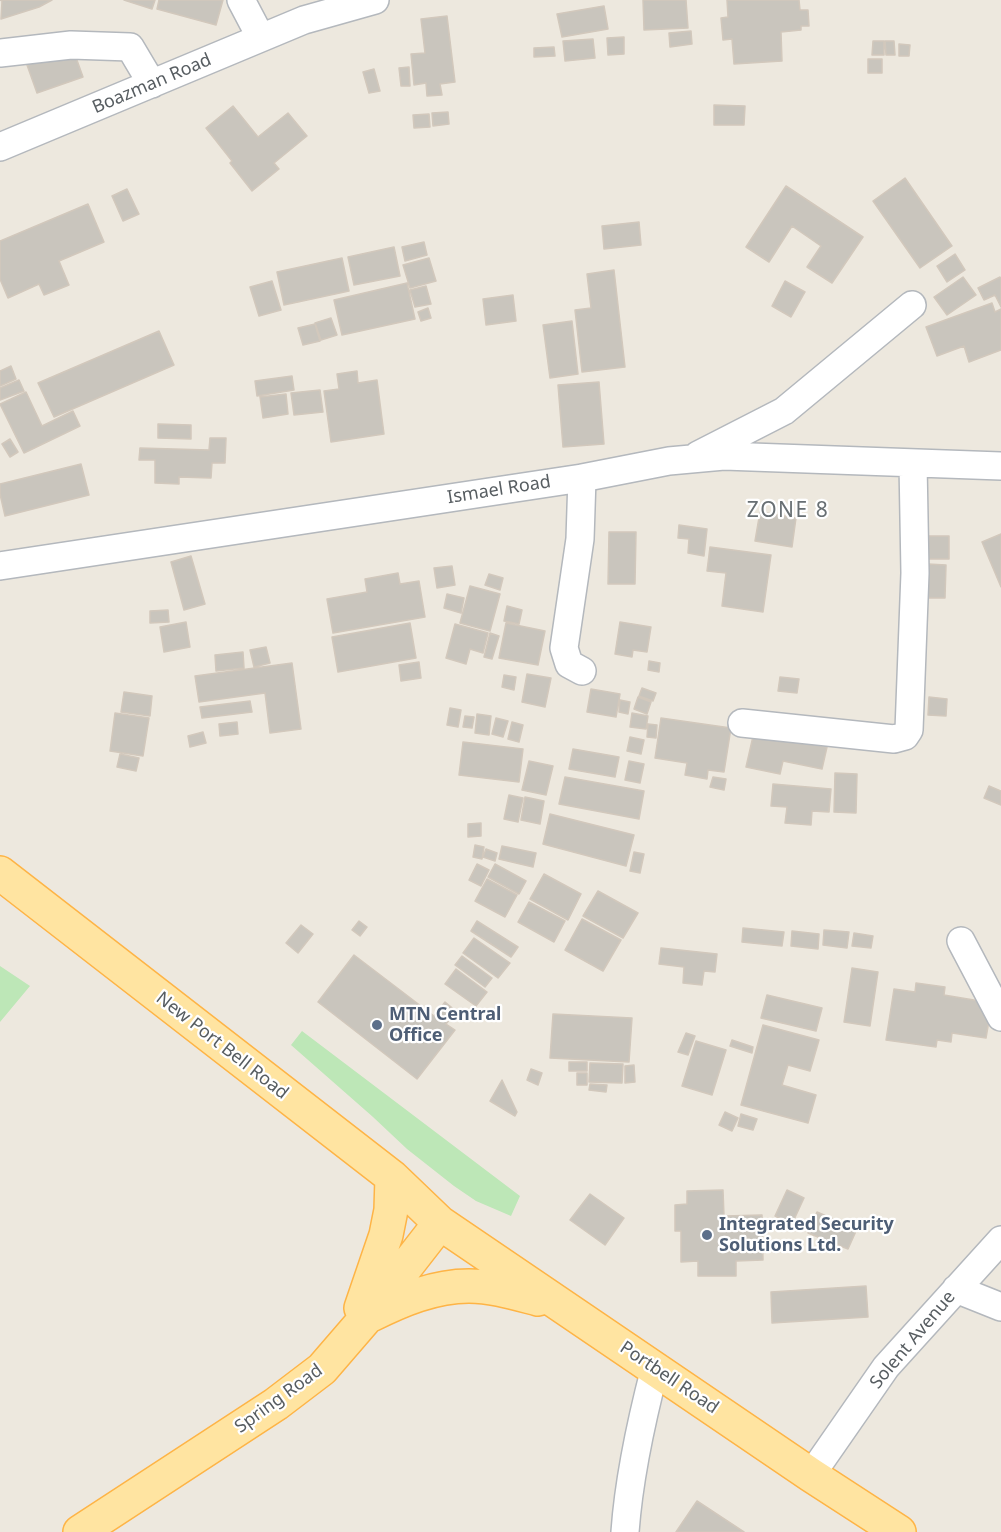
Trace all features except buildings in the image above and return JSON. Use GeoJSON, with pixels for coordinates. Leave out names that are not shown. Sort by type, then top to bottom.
{"type":"FeatureCollection","features":[{"type":"Feature","properties":{"kind":"main road","name":"New Port Bell Road"},"geometry":{"type":"LineString","coordinates":[[0,873],[392,1177],[440,1223]]}},
{"type":"Feature","properties":{"kind":"main road"},"geometry":{"type":"LineString","coordinates":[[359,1327],[386,1235],[391,1210],[392,1177]]}},
{"type":"Feature","properties":{"kind":"main road","name":"Portbell Road"},"geometry":{"type":"LineString","coordinates":[[440,1223],[811,1475],[899,1532]]}},
{"type":"Feature","properties":{"kind":"main road","name":"Spring Road"},"geometry":{"type":"LineString","coordinates":[[82,1531],[276,1404],[322,1369],[359,1327],[440,1223]]}},
{"type":"Feature","properties":{"kind":"main road"},"geometry":{"type":"LineString","coordinates":[[359,1327],[425,1293],[443,1288],[470,1286],[501,1289],[562,1306]]}},
{"type":"Feature","properties":{"kind":"street"},"geometry":{"type":"LineString","coordinates":[[241,0],[261,38]]}},
{"type":"Feature","properties":{"kind":"street","name":"Boazman Road"},"geometry":{"type":"LineString","coordinates":[[0,147],[304,20],[375,0]]}},
{"type":"Feature","properties":{"kind":"street"},"geometry":{"type":"LineString","coordinates":[[0,53],[71,45],[130,47],[152,84]]}},
{"type":"Feature","properties":{"kind":"street"},"geometry":{"type":"LineString","coordinates":[[691,458],[784,411],[912,305]]}},
{"type":"Feature","properties":{"kind":"street","name":"Ismael Road"},"geometry":{"type":"LineString","coordinates":[[0,566],[582,478],[691,458],[724,456],[1001,466]]}},
{"type":"Feature","properties":{"kind":"street"},"geometry":{"type":"LineString","coordinates":[[742,723],[894,739],[905,736],[909,730],[915,573],[913,463]]}},
{"type":"Feature","properties":{"kind":"street"},"geometry":{"type":"LineString","coordinates":[[582,478],[580,539],[564,648],[569,664],[582,671]]}},
{"type":"Feature","properties":{"kind":"street"},"geometry":{"type":"LineString","coordinates":[[960,941],[1001,1017]]}},
{"type":"Feature","properties":{"kind":"street","name":"Solent Avenue"},"geometry":{"type":"LineString","coordinates":[[811,1475],[886,1367],[1001,1240]]}},
{"type":"Feature","properties":{"kind":"street"},"geometry":{"type":"LineString","coordinates":[[956,1289],[1001,1307]]}},
{"type":"Feature","properties":{"kind":"street"},"geometry":{"type":"LineString","coordinates":[[625,1532],[627,1504],[640,1425],[655,1368]]}},
{"type":"Feature","properties":{"kind":"green space"},"geometry":{"type":"Polygon","coordinates":[[[0,966],[30,986],[0,1022],[0,966]]]}},
{"type":"Feature","properties":{"kind":"green space"},"geometry":{"type":"Polygon","coordinates":[[[302,1031],[520,1196],[511,1216],[476,1201],[407,1149],[291,1045],[302,1031]]]}},
{"type":"Feature","properties":{"kind":"place","name":"MTN Central Office"},"geometry":{"type":"Point","coordinates":[377,1025]}},
{"type":"Feature","properties":{"kind":"place","name":"Integrated Security Solutions Ltd."},"geometry":{"type":"Point","coordinates":[707,1235]}},
{"type":"Feature","properties":{"kind":"district","name":"ZONE 8"},"geometry":{"type":"Point","coordinates":[788,511]}}]}
